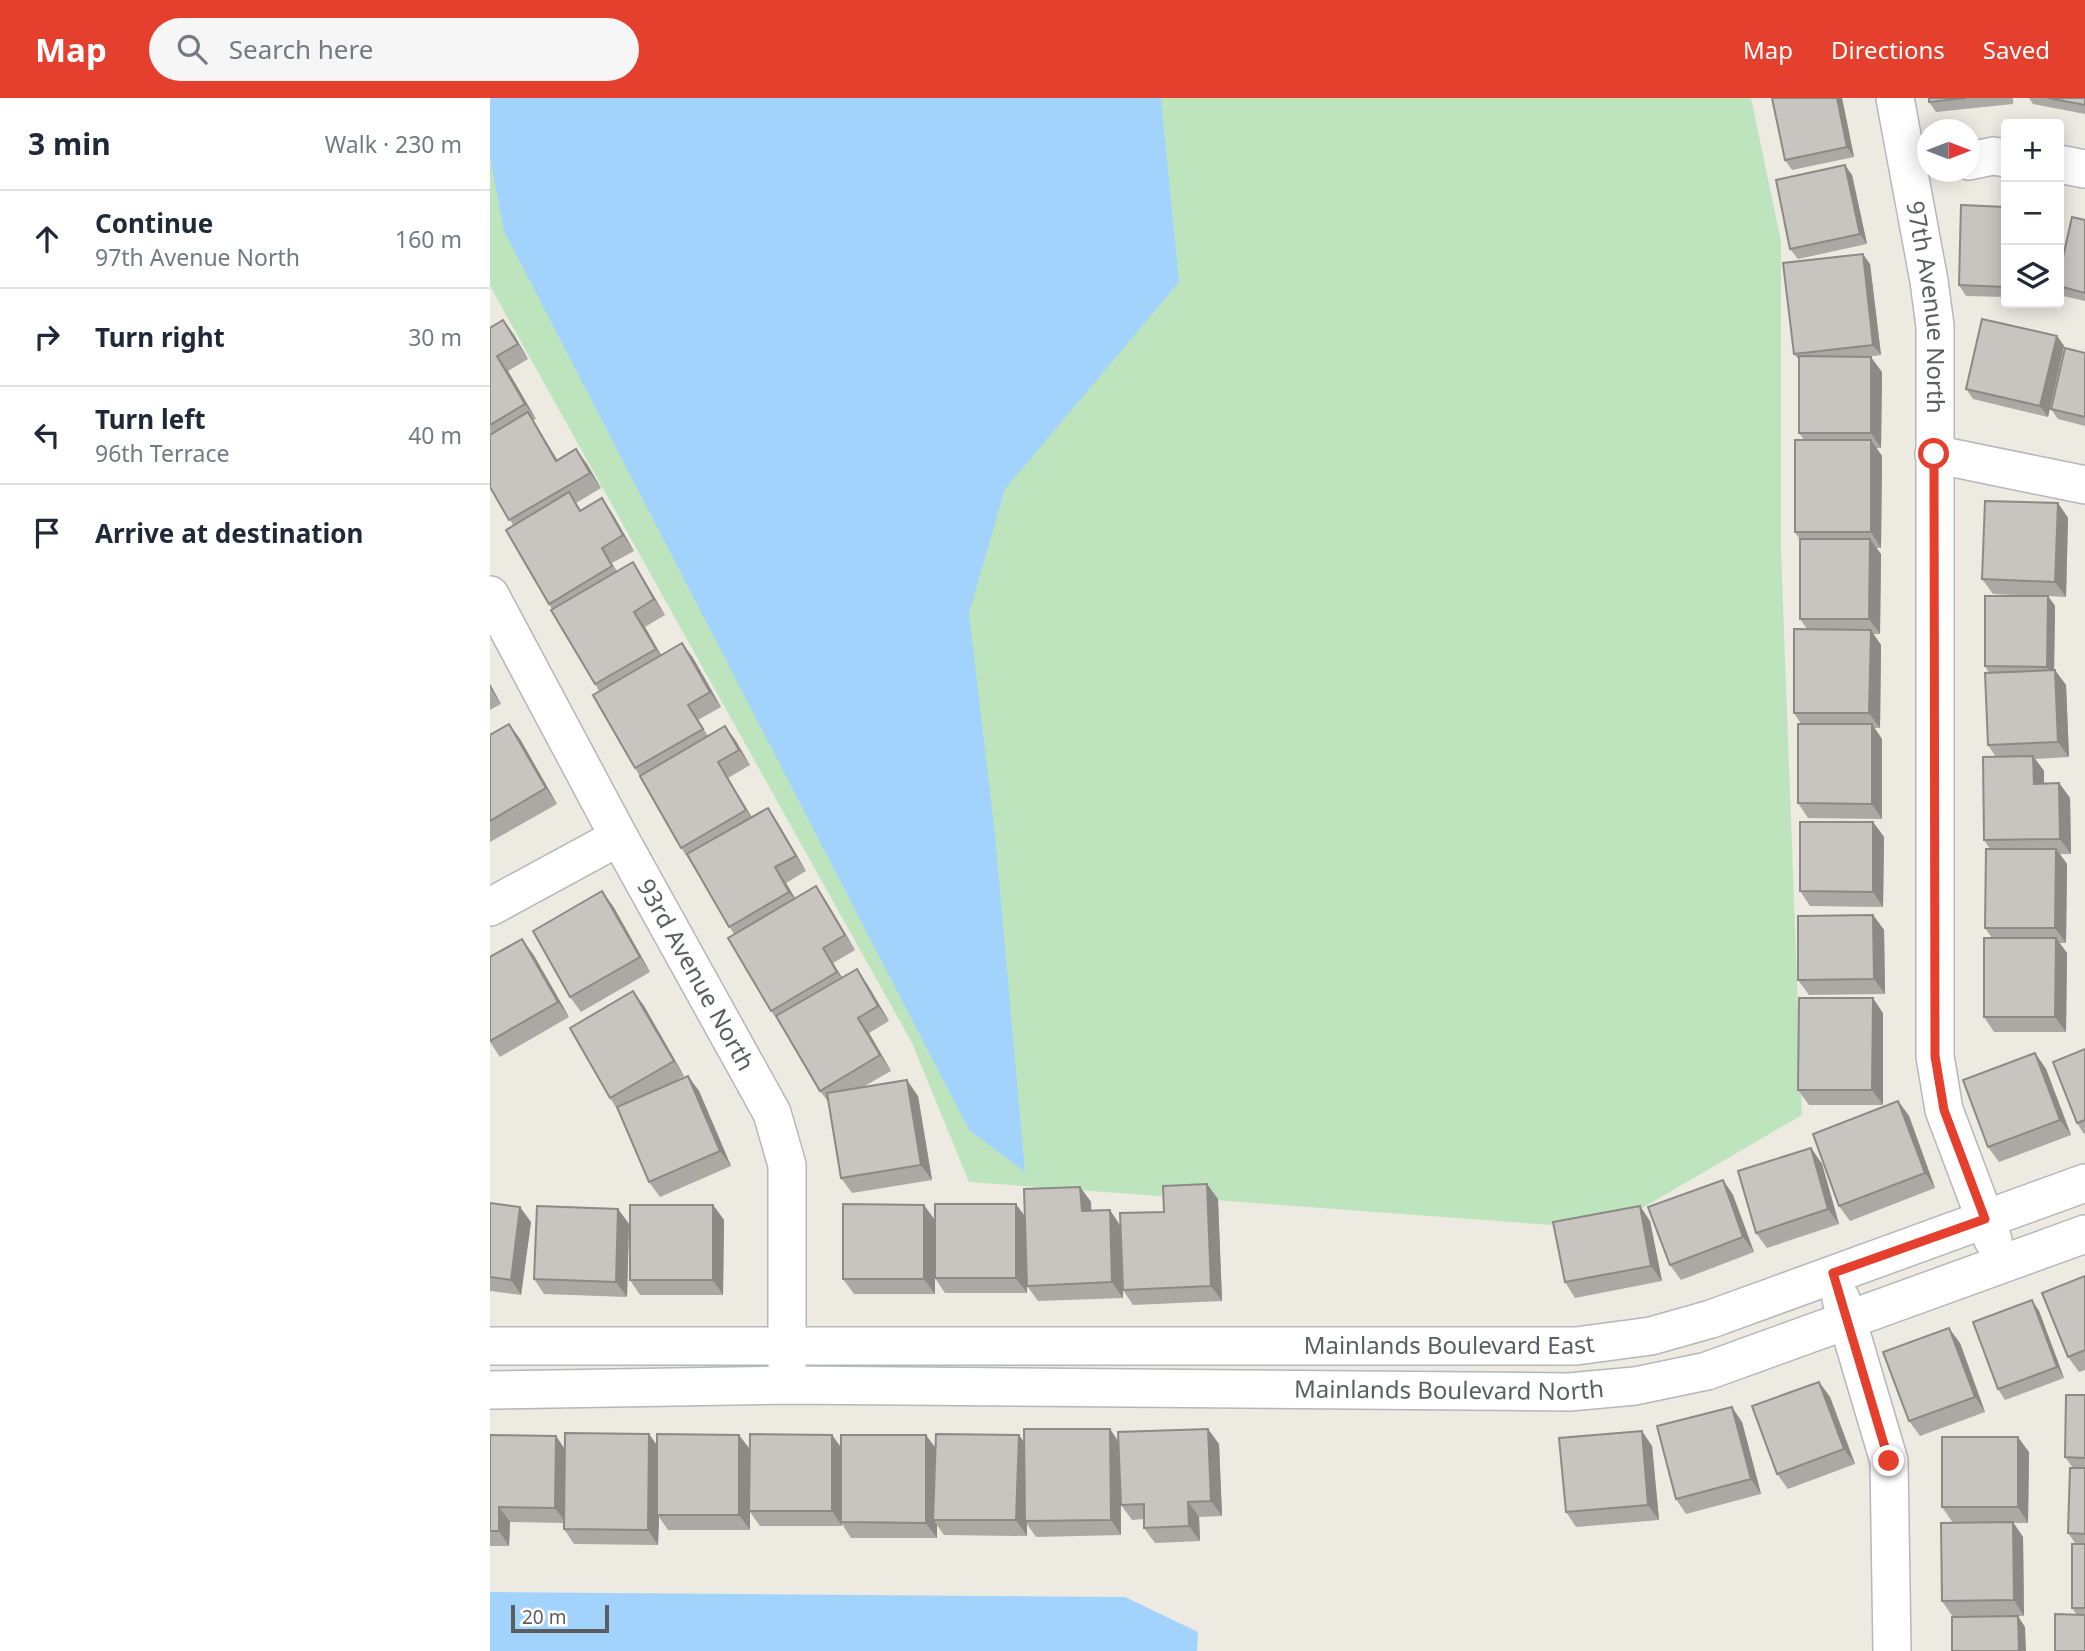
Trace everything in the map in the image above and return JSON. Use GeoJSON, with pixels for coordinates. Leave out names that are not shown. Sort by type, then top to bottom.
{"type":"FeatureCollection","features":[{"type":"Feature","properties":{"kind":"street","name":"97th Avenue North"},"geometry":{"type":"LineString","coordinates":[[1895,98],[1917,168]]}},
{"type":"Feature","properties":{"kind":"street"},"geometry":{"type":"LineString","coordinates":[[1980,159],[2001,157]]}},
{"type":"Feature","properties":{"kind":"street"},"geometry":{"type":"LineString","coordinates":[[2064,165],[2085,169]]}},
{"type":"Feature","properties":{"kind":"street","name":"97th Avenue North"},"geometry":{"type":"LineString","coordinates":[[1919,182],[1935,326],[1935,1056],[1944,1110],[2001,1264]]}},
{"type":"Feature","properties":{"kind":"street"},"geometry":{"type":"LineString","coordinates":[[1934,454],[2085,485]]}},
{"type":"Feature","properties":{"kind":"street","name":"93rd Avenue North"},"geometry":{"type":"LineString","coordinates":[[490,596],[619,837],[772,1113],[787,1166],[787,1385]]}},
{"type":"Feature","properties":{"kind":"street"},"geometry":{"type":"LineString","coordinates":[[490,907],[619,837]]}},
{"type":"Feature","properties":{"kind":"street","name":"Mainlands Boulevard East"},"geometry":{"type":"LineString","coordinates":[[490,1346],[1576,1346],[1651,1336],[1711,1319],[2085,1183]]}},
{"type":"Feature","properties":{"kind":"street","name":"Mainlands Boulevard North"},"geometry":{"type":"LineString","coordinates":[[490,1390],[787,1385],[1569,1392],[1635,1386],[1707,1371],[2085,1234]]}},
{"type":"Feature","properties":{"kind":"street"},"geometry":{"type":"LineString","coordinates":[[1833,1273],[1889,1461],[1892,1651]]}},
{"type":"Feature","properties":{"kind":"green space"},"geometry":{"type":"Polygon","coordinates":[[[490,98],[1751,98],[1781,241],[1781,551],[1802,1115],[1606,1229],[969,1182],[912,1043],[490,286],[490,98]]]}},
{"type":"Feature","properties":{"kind":"water"},"geometry":{"type":"Polygon","coordinates":[[[490,98],[1161,98],[1179,282],[1005,489],[969,613],[995,835],[1025,1172],[969,1130],[504,231],[490,157],[490,98]]]}},
{"type":"Feature","properties":{"kind":"water"},"geometry":{"type":"Polygon","coordinates":[[[490,1592],[1125,1597],[1198,1632],[1197,1651],[490,1651],[490,1592]]]}},
{"type":"Feature","properties":{"kind":"building"},"geometry":{"type":"Polygon","coordinates":[[[1772,98],[1837,98],[1847,147],[1785,160],[1772,98]]]}},
{"type":"Feature","properties":{"kind":"building"},"geometry":{"type":"Polygon","coordinates":[[[1929,98],[1966,98],[1929,102],[1929,98]]]}},
{"type":"Feature","properties":{"kind":"building"},"geometry":{"type":"Polygon","coordinates":[[[2048,98],[2085,98],[2085,105],[2048,98]]]}},
{"type":"Feature","properties":{"kind":"building"},"geometry":{"type":"Polygon","coordinates":[[[1845,165],[1860,234],[1790,249],[1776,180],[1845,165]]]}},
{"type":"Feature","properties":{"kind":"building"},"geometry":{"type":"Polygon","coordinates":[[[1961,205],[2001,207],[2001,287],[1959,285],[1961,205]]]}},
{"type":"Feature","properties":{"kind":"building"},"geometry":{"type":"Polygon","coordinates":[[[2072,217],[2085,220],[2085,293],[2064,287],[2064,253],[2072,217]]]}},
{"type":"Feature","properties":{"kind":"building"},"geometry":{"type":"Polygon","coordinates":[[[1863,254],[1873,345],[1794,354],[1783,263],[1863,254]]]}},
{"type":"Feature","properties":{"kind":"building"},"geometry":{"type":"Polygon","coordinates":[[[1982,319],[2057,336],[2040,406],[1966,389],[1982,319]]]}},
{"type":"Feature","properties":{"kind":"building"},"geometry":{"type":"Polygon","coordinates":[[[503,320],[518,344],[497,356],[525,404],[490,425],[490,328],[503,320]]]}},
{"type":"Feature","properties":{"kind":"building"},"geometry":{"type":"Polygon","coordinates":[[[2065,348],[2085,353],[2085,417],[2051,409],[2065,348]]]}},
{"type":"Feature","properties":{"kind":"building"},"geometry":{"type":"Polygon","coordinates":[[[1799,356],[1871,357],[1871,433],[1799,433],[1799,356]]]}},
{"type":"Feature","properties":{"kind":"building"},"geometry":{"type":"Polygon","coordinates":[[[528,412],[556,461],[576,449],[590,473],[509,520],[490,487],[490,435],[528,412]]]}},
{"type":"Feature","properties":{"kind":"building"},"geometry":{"type":"Polygon","coordinates":[[[1795,440],[1871,440],[1871,532],[1795,532],[1795,440]]]}},
{"type":"Feature","properties":{"kind":"building"},"geometry":{"type":"Polygon","coordinates":[[[569,492],[580,511],[602,498],[623,535],[602,548],[612,566],[549,604],[506,530],[569,492]]]}},
{"type":"Feature","properties":{"kind":"building"},"geometry":{"type":"Polygon","coordinates":[[[1985,501],[2058,503],[2055,582],[1982,579],[1985,501]]]}},
{"type":"Feature","properties":{"kind":"building"},"geometry":{"type":"Polygon","coordinates":[[[1800,539],[1870,539],[1869,619],[1800,619],[1800,539]]]}},
{"type":"Feature","properties":{"kind":"building"},"geometry":{"type":"Polygon","coordinates":[[[633,562],[654,599],[634,612],[656,649],[595,684],[551,610],[633,562]]]}},
{"type":"Feature","properties":{"kind":"building"},"geometry":{"type":"Polygon","coordinates":[[[1985,596],[2048,596],[2047,667],[1985,666],[1985,596]]]}},
{"type":"Feature","properties":{"kind":"building"},"geometry":{"type":"Polygon","coordinates":[[[1794,629],[1871,630],[1869,713],[1794,713],[1794,629]]]}},
{"type":"Feature","properties":{"kind":"building"},"geometry":{"type":"Polygon","coordinates":[[[682,643],[710,692],[688,705],[703,729],[635,768],[593,695],[682,643]]]}},
{"type":"Feature","properties":{"kind":"building"},"geometry":{"type":"Polygon","coordinates":[[[2055,670],[2058,742],[1988,745],[1985,673],[2055,670]]]}},
{"type":"Feature","properties":{"kind":"building"},"geometry":{"type":"Polygon","coordinates":[[[509,724],[546,788],[490,821],[490,735],[509,724]]]}},
{"type":"Feature","properties":{"kind":"building"},"geometry":{"type":"Polygon","coordinates":[[[1798,724],[1872,724],[1872,804],[1798,803],[1798,724]]]}},
{"type":"Feature","properties":{"kind":"building"},"geometry":{"type":"Polygon","coordinates":[[[725,726],[739,750],[718,762],[746,810],[681,848],[640,776],[725,726]]]}},
{"type":"Feature","properties":{"kind":"building"},"geometry":{"type":"Polygon","coordinates":[[[2033,756],[2034,784],[2059,783],[2060,839],[1984,840],[1983,757],[2033,756]]]}},
{"type":"Feature","properties":{"kind":"building"},"geometry":{"type":"Polygon","coordinates":[[[768,808],[796,856],[775,867],[789,892],[729,927],[687,854],[768,808]]]}},
{"type":"Feature","properties":{"kind":"building"},"geometry":{"type":"Polygon","coordinates":[[[1800,822],[1873,822],[1873,892],[1800,891],[1800,822]]]}},
{"type":"Feature","properties":{"kind":"building"},"geometry":{"type":"Polygon","coordinates":[[[1986,849],[2056,849],[2055,928],[1985,928],[1986,849]]]}},
{"type":"Feature","properties":{"kind":"building"},"geometry":{"type":"Polygon","coordinates":[[[816,886],[845,935],[823,948],[837,972],[771,1011],[728,938],[816,886]]]}},
{"type":"Feature","properties":{"kind":"building"},"geometry":{"type":"Polygon","coordinates":[[[602,891],[640,957],[570,997],[533,931],[602,891]]]}},
{"type":"Feature","properties":{"kind":"building"},"geometry":{"type":"Polygon","coordinates":[[[1873,915],[1874,979],[1798,980],[1798,916],[1873,915]]]}},
{"type":"Feature","properties":{"kind":"building"},"geometry":{"type":"Polygon","coordinates":[[[1984,938],[2056,938],[2055,1017],[1984,1017],[1984,938]]]}},
{"type":"Feature","properties":{"kind":"building"},"geometry":{"type":"Polygon","coordinates":[[[522,939],[558,1002],[490,1041],[490,957],[522,939]]]}},
{"type":"Feature","properties":{"kind":"building"},"geometry":{"type":"Polygon","coordinates":[[[857,969],[878,1006],[858,1018],[880,1055],[820,1091],[776,1016],[857,969]]]}},
{"type":"Feature","properties":{"kind":"building"},"geometry":{"type":"Polygon","coordinates":[[[633,991],[674,1061],[610,1098],[570,1028],[633,991]]]}},
{"type":"Feature","properties":{"kind":"building"},"geometry":{"type":"Polygon","coordinates":[[[1799,998],[1873,998],[1872,1090],[1798,1090],[1799,998]]]}},
{"type":"Feature","properties":{"kind":"building"},"geometry":{"type":"Polygon","coordinates":[[[2085,1049],[2085,1120],[2077,1123],[2053,1062],[2085,1049]]]}},
{"type":"Feature","properties":{"kind":"building"},"geometry":{"type":"Polygon","coordinates":[[[2035,1053],[2060,1120],[1988,1147],[1963,1080],[2035,1053]]]}},
{"type":"Feature","properties":{"kind":"building"},"geometry":{"type":"Polygon","coordinates":[[[688,1076],[720,1151],[649,1182],[617,1107],[688,1076]]]}},
{"type":"Feature","properties":{"kind":"building"},"geometry":{"type":"Polygon","coordinates":[[[907,1080],[921,1165],[841,1178],[827,1093],[907,1080]]]}},
{"type":"Feature","properties":{"kind":"building"},"geometry":{"type":"Polygon","coordinates":[[[1898,1101],[1925,1173],[1839,1206],[1813,1134],[1898,1101]]]}},
{"type":"Feature","properties":{"kind":"building"},"geometry":{"type":"Polygon","coordinates":[[[1811,1148],[1828,1209],[1756,1233],[1738,1171],[1811,1148]]]}},
{"type":"Feature","properties":{"kind":"building"},"geometry":{"type":"Polygon","coordinates":[[[1723,1180],[1743,1237],[1670,1265],[1648,1207],[1723,1180]]]}},
{"type":"Feature","properties":{"kind":"building"},"geometry":{"type":"Polygon","coordinates":[[[1207,1184],[1211,1286],[1123,1290],[1120,1213],[1164,1212],[1163,1186],[1207,1184]]]}},
{"type":"Feature","properties":{"kind":"building"},"geometry":{"type":"Polygon","coordinates":[[[1080,1187],[1082,1211],[1110,1210],[1112,1282],[1027,1286],[1024,1189],[1080,1187]]]}},
{"type":"Feature","properties":{"kind":"building"},"geometry":{"type":"Polygon","coordinates":[[[490,1203],[520,1207],[511,1280],[490,1277],[490,1203]]]}},
{"type":"Feature","properties":{"kind":"building"},"geometry":{"type":"Polygon","coordinates":[[[843,1204],[924,1205],[924,1279],[843,1279],[843,1204]]]}},
{"type":"Feature","properties":{"kind":"building"},"geometry":{"type":"Polygon","coordinates":[[[935,1204],[1016,1204],[1016,1278],[935,1278],[935,1204]]]}},
{"type":"Feature","properties":{"kind":"building"},"geometry":{"type":"Polygon","coordinates":[[[630,1205],[713,1205],[713,1280],[630,1280],[630,1205]]]}},
{"type":"Feature","properties":{"kind":"building"},"geometry":{"type":"Polygon","coordinates":[[[537,1206],[618,1209],[616,1282],[534,1279],[537,1206]]]}},
{"type":"Feature","properties":{"kind":"building"},"geometry":{"type":"Polygon","coordinates":[[[1640,1206],[1651,1266],[1565,1282],[1553,1222],[1640,1206]]]}},
{"type":"Feature","properties":{"kind":"building"},"geometry":{"type":"Polygon","coordinates":[[[2085,1276],[2085,1350],[2068,1357],[2042,1293],[2085,1276]]]}},
{"type":"Feature","properties":{"kind":"building"},"geometry":{"type":"Polygon","coordinates":[[[2032,1300],[2057,1367],[1998,1389],[1973,1322],[2032,1300]]]}},
{"type":"Feature","properties":{"kind":"building"},"geometry":{"type":"Polygon","coordinates":[[[1949,1328],[1975,1397],[1909,1421],[1883,1352],[1949,1328]]]}},
{"type":"Feature","properties":{"kind":"building"},"geometry":{"type":"Polygon","coordinates":[[[1819,1382],[1844,1449],[1777,1474],[1752,1406],[1819,1382]]]}},
{"type":"Feature","properties":{"kind":"building"},"geometry":{"type":"Polygon","coordinates":[[[2066,1395],[2085,1395],[2085,1458],[2065,1457],[2066,1395]]]}},
{"type":"Feature","properties":{"kind":"building"},"geometry":{"type":"Polygon","coordinates":[[[1732,1407],[1751,1479],[1676,1499],[1657,1426],[1732,1407]]]}},
{"type":"Feature","properties":{"kind":"building"},"geometry":{"type":"Polygon","coordinates":[[[1024,1429],[1110,1429],[1111,1520],[1025,1521],[1024,1429]]]}},
{"type":"Feature","properties":{"kind":"building"},"geometry":{"type":"Polygon","coordinates":[[[1208,1429],[1211,1501],[1188,1502],[1189,1526],[1144,1528],[1144,1504],[1121,1505],[1118,1432],[1208,1429]]]}},
{"type":"Feature","properties":{"kind":"building"},"geometry":{"type":"Polygon","coordinates":[[[1642,1431],[1648,1505],[1566,1512],[1559,1438],[1642,1431]]]}},
{"type":"Feature","properties":{"kind":"building"},"geometry":{"type":"Polygon","coordinates":[[[565,1433],[649,1434],[648,1530],[564,1529],[565,1433]]]}},
{"type":"Feature","properties":{"kind":"building"},"geometry":{"type":"Polygon","coordinates":[[[657,1434],[739,1435],[739,1515],[657,1515],[657,1434]]]}},
{"type":"Feature","properties":{"kind":"building"},"geometry":{"type":"Polygon","coordinates":[[[750,1434],[832,1435],[832,1511],[749,1511],[750,1434]]]}},
{"type":"Feature","properties":{"kind":"building"},"geometry":{"type":"Polygon","coordinates":[[[936,1434],[1019,1435],[1016,1520],[933,1520],[936,1434]]]}},
{"type":"Feature","properties":{"kind":"building"},"geometry":{"type":"Polygon","coordinates":[[[490,1435],[556,1436],[555,1508],[499,1507],[499,1531],[490,1531],[490,1435]]]}},
{"type":"Feature","properties":{"kind":"building"},"geometry":{"type":"Polygon","coordinates":[[[841,1435],[926,1435],[926,1523],[841,1522],[841,1435]]]}},
{"type":"Feature","properties":{"kind":"building"},"geometry":{"type":"Polygon","coordinates":[[[1942,1437],[2018,1437],[2018,1507],[1942,1507],[1942,1437]]]}},
{"type":"Feature","properties":{"kind":"building"},"geometry":{"type":"Polygon","coordinates":[[[2070,1468],[2085,1468],[2085,1534],[2068,1533],[2070,1468]]]}},
{"type":"Feature","properties":{"kind":"building"},"geometry":{"type":"Polygon","coordinates":[[[2013,1522],[2014,1600],[1942,1601],[1941,1523],[2013,1522]]]}},
{"type":"Feature","properties":{"kind":"building"},"geometry":{"type":"Polygon","coordinates":[[[2072,1544],[2085,1544],[2085,1608],[2072,1608],[2072,1544]]]}},
{"type":"Feature","properties":{"kind":"building"},"geometry":{"type":"Polygon","coordinates":[[[2055,1614],[2085,1615],[2085,1651],[2055,1651],[2055,1614]]]}},
{"type":"Feature","properties":{"kind":"building"},"geometry":{"type":"Polygon","coordinates":[[[2018,1616],[2019,1651],[1952,1651],[1952,1617],[2018,1616]]]}},
{"type":"Feature","properties":{"kind":"route"},"geometry":{"type":"LineString","coordinates":[[1889,1461],[1833,1273],[1985,1219],[1944,1110],[1935,1056],[1934,454]]}}]}
